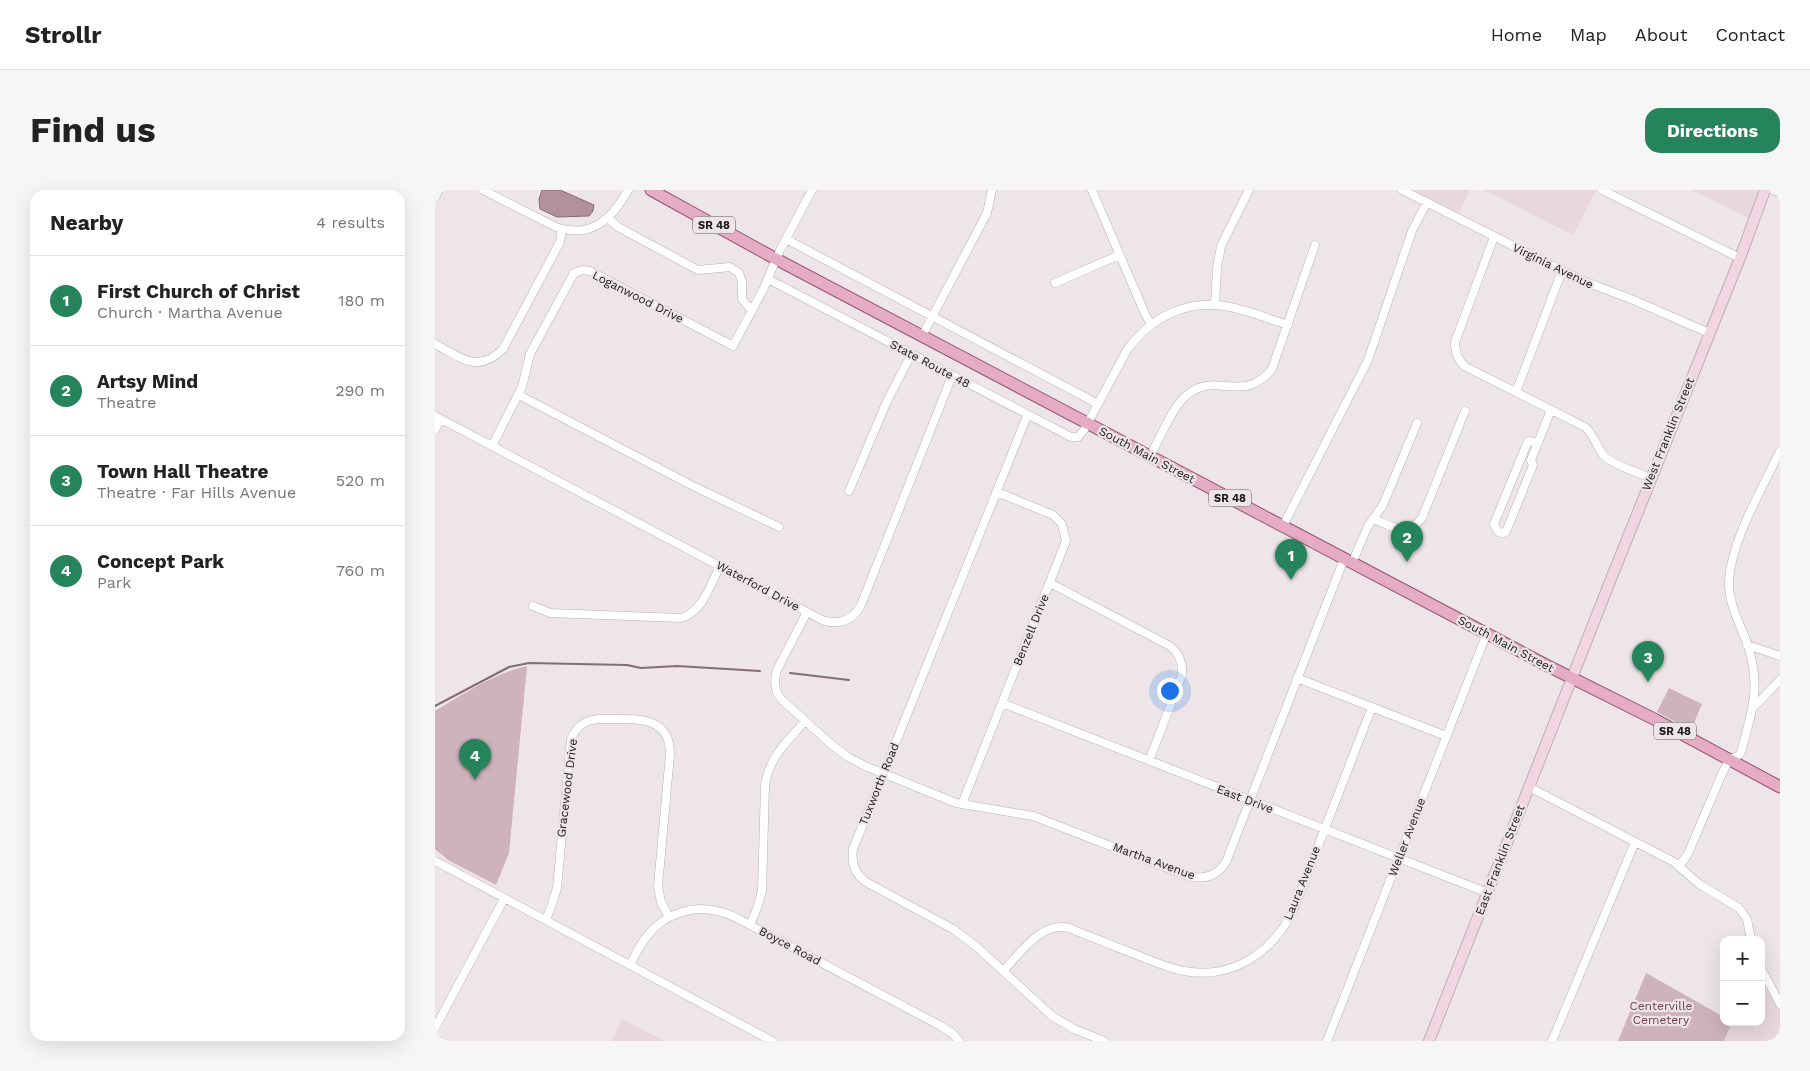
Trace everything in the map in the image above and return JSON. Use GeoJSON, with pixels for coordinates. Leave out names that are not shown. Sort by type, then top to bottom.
{"type":"FeatureCollection","features":[{"type":"Feature","properties":{"kind":"main road","name":"SR 48"},"geometry":{"type":"LineString","coordinates":[[651,190],[776,259]]}},
{"type":"Feature","properties":{"kind":"main road","name":"West Franklin Street"},"geometry":{"type":"LineString","coordinates":[[1571,679],[1740,258],[1765,190]]}},
{"type":"Feature","properties":{"kind":"main road","name":"South Main Street"},"geometry":{"type":"LineString","coordinates":[[776,259],[1571,679]]}},
{"type":"Feature","properties":{"kind":"main road","name":"SR 48"},"geometry":{"type":"LineString","coordinates":[[1571,679],[1656,720],[1780,786]]}},
{"type":"Feature","properties":{"kind":"main road","name":"East Franklin Street"},"geometry":{"type":"LineString","coordinates":[[1429,1041],[1571,679]]}},
{"type":"Feature","properties":{"kind":"street"},"geometry":{"type":"LineString","coordinates":[[435,197],[439,190]]}},
{"type":"Feature","properties":{"kind":"street"},"geometry":{"type":"LineString","coordinates":[[483,190],[563,229],[579,230],[598,225],[608,218],[628,190]]}},
{"type":"Feature","properties":{"kind":"street","name":"Loganwood Drive"},"geometry":{"type":"LineString","coordinates":[[492,446],[519,395],[529,354],[570,276],[576,271],[591,272],[733,346],[813,190]]}},
{"type":"Feature","properties":{"kind":"street"},"geometry":{"type":"LineString","coordinates":[[922,336],[987,213],[992,190]]}},
{"type":"Feature","properties":{"kind":"street"},"geometry":{"type":"LineString","coordinates":[[1101,190],[1092,192],[1151,324]]}},
{"type":"Feature","properties":{"kind":"street"},"geometry":{"type":"LineString","coordinates":[[1215,304],[1217,268],[1221,246],[1249,190]]}},
{"type":"Feature","properties":{"kind":"street","name":"Virginia Avenue"},"geometry":{"type":"LineString","coordinates":[[1402,190],[1562,271],[1709,333]]}},
{"type":"Feature","properties":{"kind":"street"},"geometry":{"type":"LineString","coordinates":[[1602,190],[1740,258]]}},
{"type":"Feature","properties":{"kind":"street"},"geometry":{"type":"LineString","coordinates":[[1773,190],[1780,193]]}},
{"type":"Feature","properties":{"kind":"street"},"geometry":{"type":"LineString","coordinates":[[1283,526],[1364,370],[1412,231],[1427,202]]}},
{"type":"Feature","properties":{"kind":"street"},"geometry":{"type":"LineString","coordinates":[[608,218],[618,227],[698,270],[730,267],[739,273],[742,282],[742,299],[752,311]]}},
{"type":"Feature","properties":{"kind":"street"},"geometry":{"type":"LineString","coordinates":[[435,344],[472,363],[482,363],[495,357],[508,341],[560,242],[563,229]]}},
{"type":"Feature","properties":{"kind":"street"},"geometry":{"type":"LineString","coordinates":[[1494,237],[1455,342],[1457,354],[1462,364],[1591,431],[1599,449],[1607,458],[1651,478]]}},
{"type":"Feature","properties":{"kind":"street"},"geometry":{"type":"LineString","coordinates":[[786,240],[1098,404]]}},
{"type":"Feature","properties":{"kind":"street"},"geometry":{"type":"LineString","coordinates":[[1150,456],[1178,404],[1189,393],[1208,385],[1249,386],[1256,384],[1267,376],[1276,362],[1315,245]]}},
{"type":"Feature","properties":{"kind":"street"},"geometry":{"type":"LineString","coordinates":[[1055,283],[1119,255]]}},
{"type":"Feature","properties":{"kind":"street"},"geometry":{"type":"LineString","coordinates":[[1516,392],[1562,271]]}},
{"type":"Feature","properties":{"kind":"street","name":"State Route 48"},"geometry":{"type":"LineString","coordinates":[[768,279],[1027,416],[1071,437],[1078,437],[1087,423]]}},
{"type":"Feature","properties":{"kind":"street"},"geometry":{"type":"LineString","coordinates":[[1087,423],[1127,350],[1151,324],[1171,313],[1183,308],[1215,304],[1237,308],[1288,325]]}},
{"type":"Feature","properties":{"kind":"street"},"geometry":{"type":"LineString","coordinates":[[849,491],[887,401],[911,355]]}},
{"type":"Feature","properties":{"kind":"street","name":"Waterford Drive"},"geometry":{"type":"LineString","coordinates":[[438,418],[824,621],[837,622],[849,619],[858,610],[952,376]]}},
{"type":"Feature","properties":{"kind":"street"},"geometry":{"type":"LineString","coordinates":[[519,395],[693,486],[779,527]]}},
{"type":"Feature","properties":{"kind":"street"},"geometry":{"type":"LineString","coordinates":[[1538,442],[1528,441],[1494,524],[1498,532],[1506,532],[1533,466],[1531,460],[1551,410]]}},
{"type":"Feature","properties":{"kind":"street"},"geometry":{"type":"LineString","coordinates":[[1373,519],[1401,530],[1415,526],[1422,518],[1465,411]]}},
{"type":"Feature","properties":{"kind":"street","name":"Tuxworth Road"},"geometry":{"type":"LineString","coordinates":[[1027,416],[853,849],[852,862],[857,874],[866,882],[953,929],[977,947],[1051,1016],[1095,1039],[1104,1041]]}},
{"type":"Feature","properties":{"kind":"street"},"geometry":{"type":"LineString","coordinates":[[435,430],[438,418]]}},
{"type":"Feature","properties":{"kind":"street","name":"Martha Avenue"},"geometry":{"type":"LineString","coordinates":[[807,612],[777,670],[775,684],[781,699],[848,757],[883,774],[962,804],[1033,816],[1188,876],[1199,878],[1213,875],[1226,862],[1297,678],[1348,561],[1368,526],[1383,506],[1417,424]]}},
{"type":"Feature","properties":{"kind":"street"},"geometry":{"type":"LineString","coordinates":[[1679,866],[1688,854],[1729,760],[1741,752],[1753,708],[1755,679],[1747,645],[1730,594],[1730,576],[1739,539],[1780,451]]}},
{"type":"Feature","properties":{"kind":"street","name":"Benzell Drive"},"geometry":{"type":"LineString","coordinates":[[962,804],[1065,547],[1066,535],[1062,524],[1057,519],[1049,513],[997,492]]}},
{"type":"Feature","properties":{"kind":"street"},"geometry":{"type":"LineString","coordinates":[[533,606],[550,613],[681,618],[696,610],[720,566]]}},
{"type":"Feature","properties":{"kind":"street"},"geometry":{"type":"LineString","coordinates":[[1050,583],[1170,646],[1179,656],[1182,675],[1149,761]]}},
{"type":"Feature","properties":{"kind":"street","name":"Weller Avenue"},"geometry":{"type":"LineString","coordinates":[[1327,1041],[1487,633]]}},
{"type":"Feature","properties":{"kind":"street"},"geometry":{"type":"LineString","coordinates":[[1747,645],[1780,656]]}},
{"type":"Feature","properties":{"kind":"street"},"geometry":{"type":"LineString","coordinates":[[1297,678],[1447,736]]}},
{"type":"Feature","properties":{"kind":"street"},"geometry":{"type":"LineString","coordinates":[[1753,708],[1780,680]]}},
{"type":"Feature","properties":{"kind":"street","name":"East Drive"},"geometry":{"type":"LineString","coordinates":[[1002,703],[1488,893]]}},
{"type":"Feature","properties":{"kind":"street","name":"Laura Avenue"},"geometry":{"type":"LineString","coordinates":[[1003,971],[1043,931],[1062,926],[1170,968],[1183,971],[1219,971],[1240,965],[1267,948],[1283,930],[1293,911],[1372,707]]}},
{"type":"Feature","properties":{"kind":"street","name":"Gracewood Drive"},"geometry":{"type":"LineString","coordinates":[[545,920],[557,888],[571,739],[580,725],[592,719],[650,722],[660,727],[668,737],[670,754],[659,886],[661,902],[669,917]]}},
{"type":"Feature","properties":{"kind":"street"},"geometry":{"type":"LineString","coordinates":[[750,925],[762,891],[765,786],[768,770],[776,755],[805,721]]}},
{"type":"Feature","properties":{"kind":"street"},"geometry":{"type":"LineString","coordinates":[[1529,787],[1679,866],[1699,884],[1739,908],[1747,919],[1750,936]]}},
{"type":"Feature","properties":{"kind":"street"},"geometry":{"type":"LineString","coordinates":[[1552,1041],[1635,842]]}},
{"type":"Feature","properties":{"kind":"street"},"geometry":{"type":"LineString","coordinates":[[435,861],[772,1041]]}},
{"type":"Feature","properties":{"kind":"street"},"geometry":{"type":"LineString","coordinates":[[435,1028],[504,899]]}},
{"type":"Feature","properties":{"kind":"street","name":"Boyce Road"},"geometry":{"type":"LineString","coordinates":[[630,965],[646,937],[658,924],[669,917],[690,910],[708,909],[728,914],[750,925],[939,1025],[952,1033],[959,1041]]}},
{"type":"Feature","properties":{"kind":"street"},"geometry":{"type":"LineString","coordinates":[[1765,976],[1780,1004]]}},
{"type":"Feature","properties":{"kind":"shaded area"},"geometry":{"type":"Polygon","coordinates":[[[542,190],[560,190],[594,205],[593,211],[589,216],[557,217],[540,209],[539,199],[542,190]]]}},
{"type":"Feature","properties":{"kind":"shaded area"},"geometry":{"type":"Polygon","coordinates":[[[1402,190],[1470,190],[1457,218],[1402,190]]]}},
{"type":"Feature","properties":{"kind":"shaded area"},"geometry":{"type":"Polygon","coordinates":[[[1484,190],[1596,190],[1573,235],[1484,190]]]}},
{"type":"Feature","properties":{"kind":"shaded area"},"geometry":{"type":"Polygon","coordinates":[[[1692,190],[1765,190],[1754,221],[1692,190]]]}},
{"type":"Feature","properties":{"kind":"shaded area"},"geometry":{"type":"Polygon","coordinates":[[[1765,976],[1780,1004],[1780,1041],[1724,1041],[1730,1026],[1765,1026],[1765,976]]]}},
{"type":"Feature","properties":{"kind":"shaded area"},"geometry":{"type":"Polygon","coordinates":[[[622,1019],[664,1041],[612,1041],[622,1019]]]}},
{"type":"Feature","properties":{"kind":"green space"},"geometry":{"type":"Polygon","coordinates":[[[527,666],[509,853],[496,885],[448,860],[435,849],[435,711],[491,679],[527,666]]]}},
{"type":"Feature","properties":{"kind":"green space"},"geometry":{"type":"Polygon","coordinates":[[[1669,688],[1702,704],[1691,730],[1657,712],[1669,688]]]}},
{"type":"Feature","properties":{"kind":"green space","name":"Centerville Cemetery"},"geometry":{"type":"Polygon","coordinates":[[[1646,973],[1720,1015],[1720,1026],[1730,1027],[1724,1041],[1618,1041],[1646,973]]]}},
{"type":"Feature","properties":{"kind":"waterway"},"geometry":{"type":"LineString","coordinates":[[435,706],[509,667],[529,663],[627,665],[641,668],[677,666],[760,671]]}},
{"type":"Feature","properties":{"kind":"waterway"},"geometry":{"type":"LineString","coordinates":[[790,673],[849,680]]}},
{"type":"Feature","properties":{"kind":"place","name":"Artsy Mind"},"geometry":{"type":"Point","coordinates":[1407,562]}},
{"type":"Feature","properties":{"kind":"place","name":"First Church of Christ"},"geometry":{"type":"Point","coordinates":[1291,580]}},
{"type":"Feature","properties":{"kind":"place","name":"Town Hall Theatre"},"geometry":{"type":"Point","coordinates":[1648,682]}},
{"type":"Feature","properties":{"kind":"place","name":"Concept Park"},"geometry":{"type":"Point","coordinates":[475,780]}}]}
